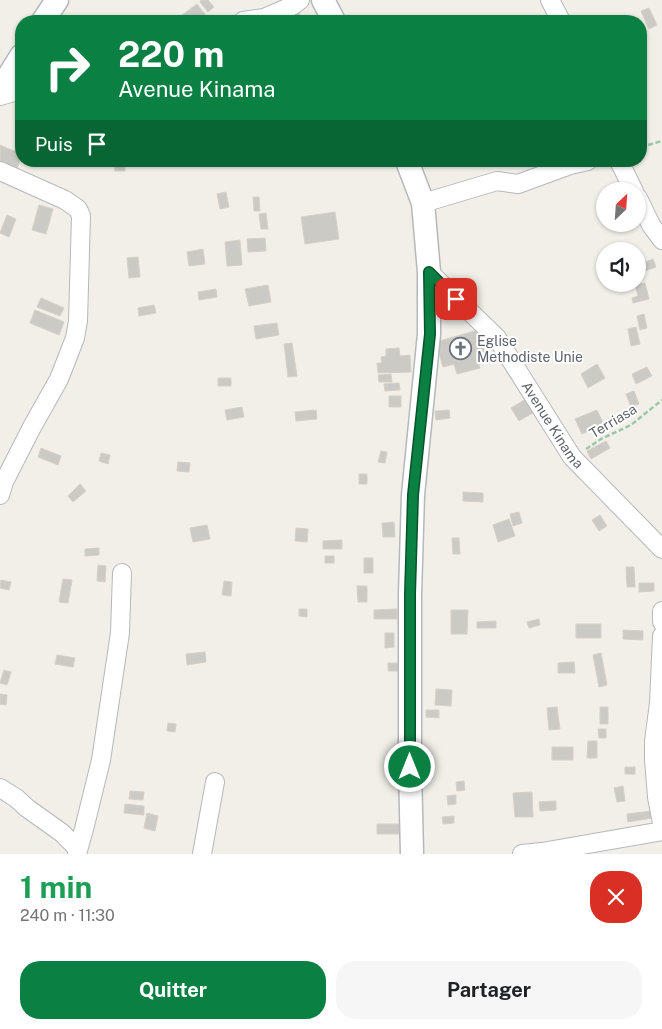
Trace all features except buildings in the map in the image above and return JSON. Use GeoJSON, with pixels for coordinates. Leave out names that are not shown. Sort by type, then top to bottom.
{"type":"FeatureCollection","features":[{"type":"Feature","properties":{"kind":"street"},"geometry":{"type":"LineString","coordinates":[[47,15],[57,0]]}},
{"type":"Feature","properties":{"kind":"street"},"geometry":{"type":"LineString","coordinates":[[271,15],[292,6],[300,0]]}},
{"type":"Feature","properties":{"kind":"street"},"geometry":{"type":"LineString","coordinates":[[323,0],[331,15]]}},
{"type":"Feature","properties":{"kind":"street"},"geometry":{"type":"LineString","coordinates":[[550,0],[558,15]]}},
{"type":"Feature","properties":{"kind":"street"},"geometry":{"type":"LineString","coordinates":[[0,90],[15,66]]}},
{"type":"Feature","properties":{"kind":"street"},"geometry":{"type":"LineString","coordinates":[[0,96],[15,92]]}},
{"type":"Feature","properties":{"kind":"street"},"geometry":{"type":"LineString","coordinates":[[409,167],[423,203],[429,272],[430,334],[413,495],[410,594],[412,854]]}},
{"type":"Feature","properties":{"kind":"street"},"geometry":{"type":"LineString","coordinates":[[423,203],[497,181],[518,184],[565,167]]}},
{"type":"Feature","properties":{"kind":"street"},"geometry":{"type":"LineString","coordinates":[[621,167],[629,182]]}},
{"type":"Feature","properties":{"kind":"street"},"geometry":{"type":"LineString","coordinates":[[0,171],[65,200],[78,209],[81,216],[78,321],[75,338],[60,379],[32,427],[4,482],[0,495]]}},
{"type":"Feature","properties":{"kind":"street"},"geometry":{"type":"LineString","coordinates":[[646,215],[662,240]]}},
{"type":"Feature","properties":{"kind":"street","name":"Avenue Kinama"},"geometry":{"type":"LineString","coordinates":[[429,272],[496,338],[572,457],[662,549]]}},
{"type":"Feature","properties":{"kind":"street"},"geometry":{"type":"LineString","coordinates":[[77,852],[101,760],[120,634],[122,573]]}},
{"type":"Feature","properties":{"kind":"street"},"geometry":{"type":"LineString","coordinates":[[662,611],[662,622]]}},
{"type":"Feature","properties":{"kind":"street"},"geometry":{"type":"LineString","coordinates":[[662,636],[654,760],[657,797],[662,823]]}},
{"type":"Feature","properties":{"kind":"street"},"geometry":{"type":"LineString","coordinates":[[202,854],[215,782]]}},
{"type":"Feature","properties":{"kind":"street"},"geometry":{"type":"LineString","coordinates":[[0,788],[16,798],[62,834],[77,852]]}},
{"type":"Feature","properties":{"kind":"street"},"geometry":{"type":"LineString","coordinates":[[522,854],[662,831]]}},
{"type":"Feature","properties":{"kind":"path"},"geometry":{"type":"LineString","coordinates":[[647,145],[662,141]]}},
{"type":"Feature","properties":{"kind":"path","name":"Terriasa"},"geometry":{"type":"LineString","coordinates":[[572,457],[601,439],[631,424],[662,400]]}},
{"type":"Feature","properties":{"kind":"place","name":"Eglise Methodiste Unie"},"geometry":{"type":"Point","coordinates":[461,349]}},
{"type":"Feature","properties":{"kind":"route"},"geometry":{"type":"LineString","coordinates":[[410,767],[410,594],[413,495],[430,334],[429,272],[456,299]]}}]}
